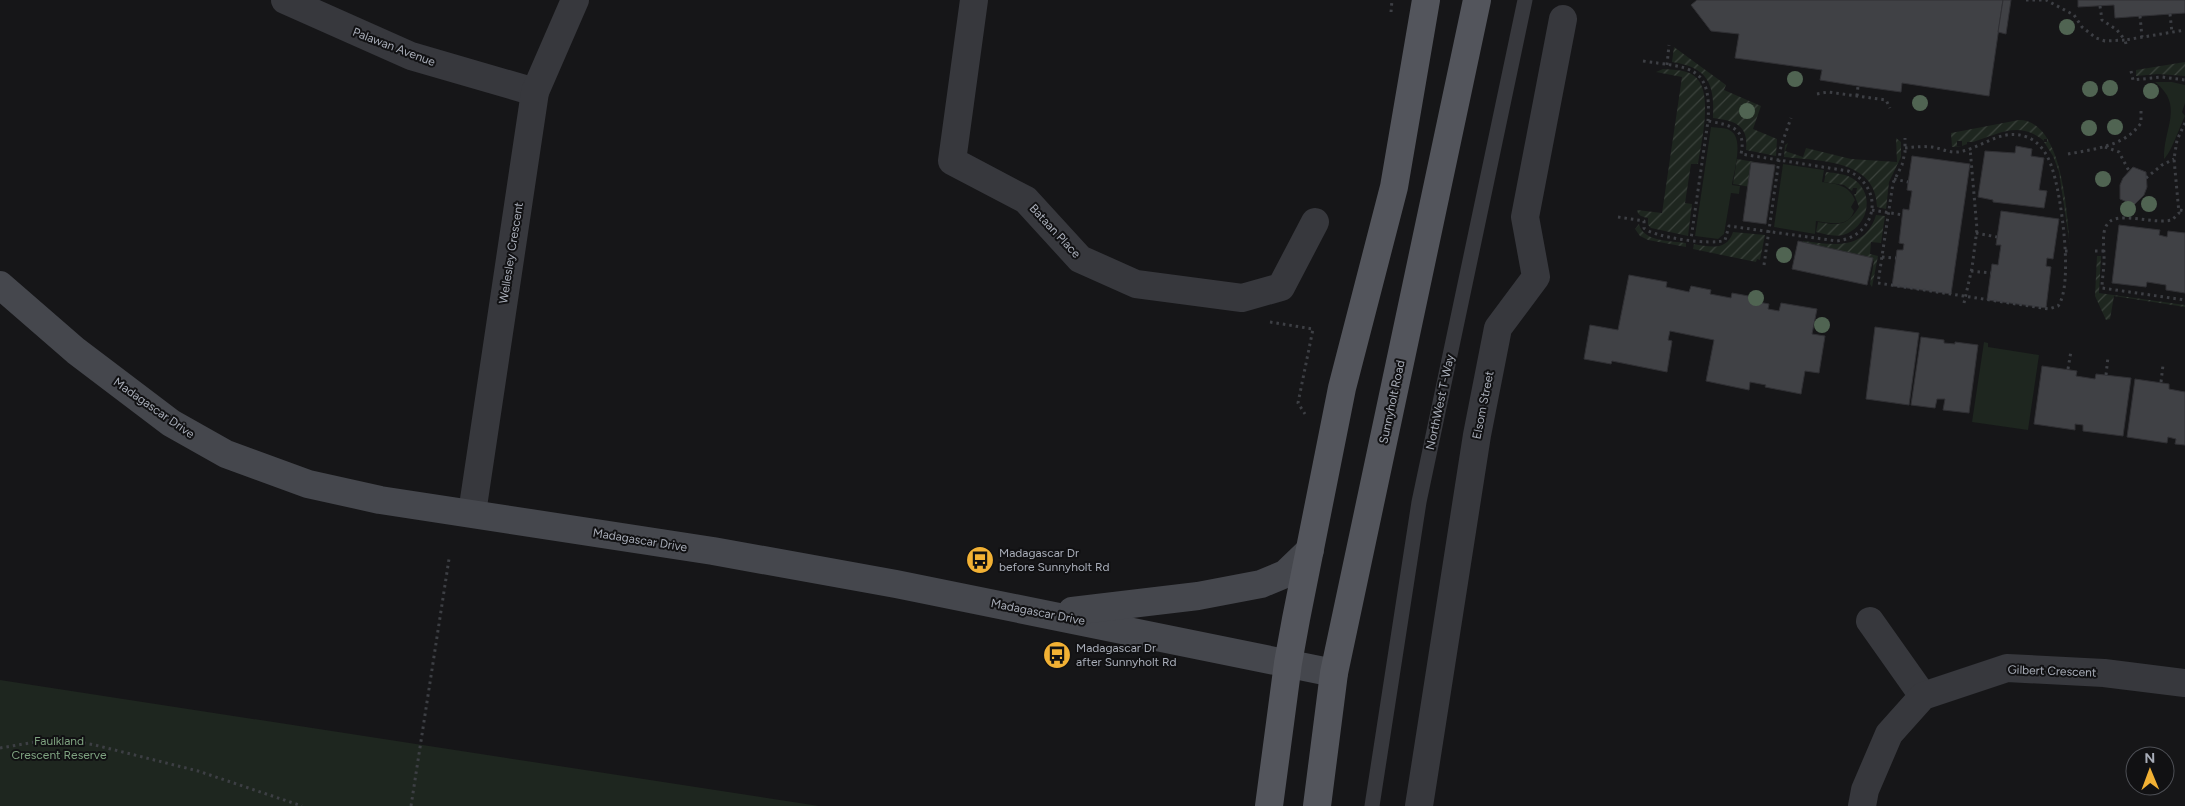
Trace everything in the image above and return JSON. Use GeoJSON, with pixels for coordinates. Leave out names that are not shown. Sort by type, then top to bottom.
{"type":"FeatureCollection","features":[{"type":"Feature","properties":{"kind":"main road"},"geometry":{"type":"LineString","coordinates":[[1270,806],[1288,664],[1310,550],[1342,388],[1394,187],[1426,0]]}},
{"type":"Feature","properties":{"kind":"main road","name":"Sunnyholt Road"},"geometry":{"type":"LineString","coordinates":[[1316,806],[1334,673],[1477,0]]}},
{"type":"Feature","properties":{"kind":"street","name":"Palawan Avenue"},"geometry":{"type":"LineString","coordinates":[[285,0],[411,56],[535,92]]}},
{"type":"Feature","properties":{"kind":"street","name":"Wellesley Crescent"},"geometry":{"type":"LineString","coordinates":[[472,513],[535,92],[575,0]]}},
{"type":"Feature","properties":{"kind":"street","name":"Bataan Place"},"geometry":{"type":"LineString","coordinates":[[974,0],[952,160],[1026,200],[1080,259],[1136,284],[1242,298],[1281,287],[1315,222]]}},
{"type":"Feature","properties":{"kind":"street","name":"Elsom Street"},"geometry":{"type":"LineString","coordinates":[[1418,806],[1475,445],[1498,328],[1536,277],[1525,217],[1563,19]]}},
{"type":"Feature","properties":{"kind":"street","name":"Madagascar Drive"},"geometry":{"type":"LineString","coordinates":[[1,288],[76,351],[163,417],[226,454],[308,484],[346,494],[722,553],[896,584],[1334,673]]}},
{"type":"Feature","properties":{"kind":"street"},"geometry":{"type":"LineString","coordinates":[[1046,614],[1198,596],[1261,584],[1285,574],[1310,550]]}},
{"type":"Feature","properties":{"kind":"street"},"geometry":{"type":"LineString","coordinates":[[1870,621],[1923,696]]}},
{"type":"Feature","properties":{"kind":"street","name":"Gilbert Crescent"},"geometry":{"type":"LineString","coordinates":[[1862,806],[1865,790],[1889,734],[1923,696],[2006,668],[2104,673],[2185,683]]}},
{"type":"Feature","properties":{"kind":"lane","name":"NorthWest T-Way"},"geometry":{"type":"LineString","coordinates":[[1372,806],[1419,502],[1525,0]]}},
{"type":"Feature","properties":{"kind":"path"},"geometry":{"type":"LineString","coordinates":[[2026,0],[2046,0],[2074,15],[2082,27],[2096,38],[2111,42],[2125,42],[2185,30]]}},
{"type":"Feature","properties":{"kind":"path"},"geometry":{"type":"LineString","coordinates":[[2100,6],[2102,20],[2117,30],[2125,42]]}},
{"type":"Feature","properties":{"kind":"path"},"geometry":{"type":"LineString","coordinates":[[2170,14],[2172,33]]}},
{"type":"Feature","properties":{"kind":"path"},"geometry":{"type":"LineString","coordinates":[[2140,16],[2142,38]]}},
{"type":"Feature","properties":{"kind":"path"},"geometry":{"type":"LineString","coordinates":[[1667,65],[1669,45]]}},
{"type":"Feature","properties":{"kind":"path"},"geometry":{"type":"LineString","coordinates":[[1643,61],[1696,71],[1702,79],[1710,103],[1691,239]]}},
{"type":"Feature","properties":{"kind":"path"},"geometry":{"type":"LineString","coordinates":[[2131,71],[2133,80],[2162,77],[2185,80]]}},
{"type":"Feature","properties":{"kind":"path"},"geometry":{"type":"LineString","coordinates":[[1857,96],[1858,86]]}},
{"type":"Feature","properties":{"kind":"path"},"geometry":{"type":"LineString","coordinates":[[1817,94],[1828,92],[1886,100],[1890,108]]}},
{"type":"Feature","properties":{"kind":"path"},"geometry":{"type":"LineString","coordinates":[[2068,154],[2104,147],[2129,137],[2142,123],[2141,109]]}},
{"type":"Feature","properties":{"kind":"path"},"geometry":{"type":"LineString","coordinates":[[1764,265],[1781,146],[1791,118]]}},
{"type":"Feature","properties":{"kind":"path"},"geometry":{"type":"LineString","coordinates":[[1618,217],[1644,221],[1644,228],[1653,234],[1712,243],[1722,242],[1727,237],[1729,226],[1843,240],[1862,230],[1868,221],[1872,210],[1872,199],[1868,188],[1852,173],[1741,154],[1742,139],[1737,130],[1732,126],[1708,121]]}},
{"type":"Feature","properties":{"kind":"path"},"geometry":{"type":"LineString","coordinates":[[2185,123],[2177,140],[2174,159],[2180,210],[2177,216],[2168,221],[2116,219],[2104,228],[2102,288],[2185,300]]}},
{"type":"Feature","properties":{"kind":"path"},"geometry":{"type":"LineString","coordinates":[[1905,138],[1902,164],[1894,179],[1878,283],[2049,308],[2058,306],[2065,288],[2065,251],[2057,186],[2052,168],[2041,147],[2028,137],[2010,134],[1958,152],[1931,147],[1905,148]]}},
{"type":"Feature","properties":{"kind":"path"},"geometry":{"type":"LineString","coordinates":[[2104,147],[2119,152],[2129,171]]}},
{"type":"Feature","properties":{"kind":"path"},"geometry":{"type":"LineString","coordinates":[[1964,303],[1976,233],[1975,193],[1970,148]]}},
{"type":"Feature","properties":{"kind":"path"},"geometry":{"type":"LineString","coordinates":[[2146,178],[2162,165],[2174,159]]}},
{"type":"Feature","properties":{"kind":"path"},"geometry":{"type":"LineString","coordinates":[[1894,179],[1908,182]]}},
{"type":"Feature","properties":{"kind":"path"},"geometry":{"type":"LineString","coordinates":[[1872,210],[1903,215]]}},
{"type":"Feature","properties":{"kind":"path"},"geometry":{"type":"LineString","coordinates":[[2180,210],[2185,210]]}},
{"type":"Feature","properties":{"kind":"path"},"geometry":{"type":"LineString","coordinates":[[1976,233],[1997,237]]}},
{"type":"Feature","properties":{"kind":"path"},"geometry":{"type":"LineString","coordinates":[[2065,251],[2071,251]]}},
{"type":"Feature","properties":{"kind":"path"},"geometry":{"type":"LineString","coordinates":[[2095,251],[2104,251]]}},
{"type":"Feature","properties":{"kind":"path"},"geometry":{"type":"LineString","coordinates":[[1882,257],[1896,258]]}},
{"type":"Feature","properties":{"kind":"path"},"geometry":{"type":"LineString","coordinates":[[1971,271],[1991,273]]}},
{"type":"Feature","properties":{"kind":"path"},"geometry":{"type":"LineString","coordinates":[[1242,298],[1246,319],[1313,329],[1298,403],[1310,421]]}},
{"type":"Feature","properties":{"kind":"path"},"geometry":{"type":"LineString","coordinates":[[2068,369],[2071,351]]}},
{"type":"Feature","properties":{"kind":"path"},"geometry":{"type":"LineString","coordinates":[[2106,375],[2108,357]]}},
{"type":"Feature","properties":{"kind":"path"},"geometry":{"type":"LineString","coordinates":[[2161,382],[2163,365]]}},
{"type":"Feature","properties":{"kind":"path"},"geometry":{"type":"LineString","coordinates":[[411,806],[449,559]]}},
{"type":"Feature","properties":{"kind":"path"},"geometry":{"type":"LineString","coordinates":[[0,748],[60,738],[166,761],[302,806]]}},
{"type":"Feature","properties":{"kind":"green space"},"geometry":{"type":"Polygon","coordinates":[[[1674,47],[1726,85],[1724,90],[1761,106],[1753,129],[1777,139],[1776,156],[1746,150],[1745,134],[1738,125],[1713,118],[1710,86],[1701,73],[1684,64],[1672,62],[1674,47]]]}},
{"type":"Feature","properties":{"kind":"green space"},"geometry":{"type":"Polygon","coordinates":[[[2185,62],[2185,76],[2158,74],[2136,76],[2136,70],[2185,62]]]}},
{"type":"Feature","properties":{"kind":"green space"},"geometry":{"type":"Polygon","coordinates":[[[1663,69],[1682,71],[1693,75],[1700,82],[1705,104],[1702,143],[1698,164],[1691,164],[1685,203],[1692,204],[1688,236],[1651,228],[1648,225],[1648,218],[1640,215],[1637,210],[1662,213],[1682,77],[1656,72],[1663,69]]]}},
{"type":"Feature","properties":{"kind":"green space"},"geometry":{"type":"Polygon","coordinates":[[[2155,82],[2172,82],[2185,85],[2185,103],[2182,112],[2185,116],[2164,159],[2171,109],[2164,91],[2155,82]]]}},
{"type":"Feature","properties":{"kind":"green space"},"geometry":{"type":"Polygon","coordinates":[[[2019,120],[2034,124],[2045,135],[2054,151],[2060,171],[2070,246],[2059,172],[2053,156],[2044,142],[2047,142],[2047,139],[2044,139],[2044,141],[2026,131],[2017,130],[1967,142],[1967,144],[1962,146],[1952,147],[1951,133],[2019,120]],[[1957,141],[1957,146],[1962,146],[1962,141],[1957,141]]]}},
{"type":"Feature","properties":{"kind":"green space"},"geometry":{"type":"Polygon","coordinates":[[[1711,127],[1731,131],[1735,135],[1738,148],[1732,185],[1740,186],[1739,194],[1731,193],[1724,234],[1718,239],[1695,236],[1711,127]]]}},
{"type":"Feature","properties":{"kind":"green space"},"geometry":{"type":"Polygon","coordinates":[[[1896,138],[1901,142],[1901,157],[1889,182],[1886,209],[1877,207],[1874,191],[1867,180],[1856,171],[1829,162],[1784,157],[1785,145],[1788,143],[1785,151],[1803,157],[1806,148],[1851,159],[1897,162],[1896,138]]]}},
{"type":"Feature","properties":{"kind":"green space"},"geometry":{"type":"Polygon","coordinates":[[[1737,159],[1755,162],[1751,187],[1733,184],[1737,159]]]}},
{"type":"Feature","properties":{"kind":"green space"},"geometry":{"type":"Polygon","coordinates":[[[1783,164],[1824,170],[1822,182],[1842,186],[1852,195],[1855,200],[1851,207],[1854,211],[1852,216],[1848,220],[1838,223],[1816,221],[1815,234],[1774,227],[1783,164]]]}},
{"type":"Feature","properties":{"kind":"green space"},"geometry":{"type":"Polygon","coordinates":[[[1826,172],[1852,178],[1865,194],[1867,203],[1863,219],[1858,226],[1843,235],[1816,232],[1818,222],[1837,224],[1850,218],[1859,207],[1854,194],[1856,194],[1857,188],[1853,188],[1852,191],[1844,185],[1824,182],[1826,172]]]}},
{"type":"Feature","properties":{"kind":"green space"},"geometry":{"type":"Polygon","coordinates":[[[1876,215],[1885,216],[1881,243],[1871,242],[1870,254],[1878,256],[1872,287],[1870,284],[1874,261],[1803,245],[1803,241],[1836,244],[1856,240],[1871,227],[1876,215]]]}},
{"type":"Feature","properties":{"kind":"green space"},"geometry":{"type":"Polygon","coordinates":[[[1639,224],[1646,234],[1652,237],[1659,240],[1686,243],[1686,247],[1648,240],[1640,236],[1635,229],[1639,224]]]}},
{"type":"Feature","properties":{"kind":"green space"},"geometry":{"type":"Polygon","coordinates":[[[1733,232],[1765,235],[1760,260],[1757,259],[1756,262],[1693,249],[1694,244],[1712,247],[1722,245],[1727,242],[1733,232]]]}},
{"type":"Feature","properties":{"kind":"green space"},"geometry":{"type":"Polygon","coordinates":[[[2097,256],[2101,256],[2099,293],[2185,305],[2185,307],[2114,296],[2110,319],[2106,320],[2095,296],[2097,256]]]}},
{"type":"Feature","properties":{"kind":"green space"},"geometry":{"type":"Polygon","coordinates":[[[1984,342],[1988,343],[1988,347],[2039,355],[2028,430],[1972,422],[1984,342]]]}},
{"type":"Feature","properties":{"kind":"green space","name":"Faulkland Crescent Reserve"},"geometry":{"type":"Polygon","coordinates":[[[0,680],[819,806],[0,806],[0,680]]]}},
{"type":"Feature","properties":{"kind":"building"},"geometry":{"type":"Polygon","coordinates":[[[1697,0],[2003,0],[1989,96],[1902,83],[1901,92],[1858,86],[1820,80],[1822,70],[1735,58],[1739,34],[1711,31],[1691,5],[1697,0]]]}},
{"type":"Feature","properties":{"kind":"building"},"geometry":{"type":"Polygon","coordinates":[[[2003,0],[2011,0],[2006,34],[1998,32],[2003,0]]]}},
{"type":"Feature","properties":{"kind":"building"},"geometry":{"type":"Polygon","coordinates":[[[2078,0],[2185,0],[2185,13],[2115,18],[2114,5],[2078,7],[2078,0]]]}},
{"type":"Feature","properties":{"kind":"building"},"geometry":{"type":"Polygon","coordinates":[[[2016,146],[2032,149],[2031,156],[2044,158],[2039,190],[2047,191],[2044,208],[1993,202],[1993,200],[1978,197],[1985,151],[2015,153],[2016,146]]]}},
{"type":"Feature","properties":{"kind":"building"},"geometry":{"type":"Polygon","coordinates":[[[1912,156],[1970,164],[1951,294],[1892,286],[1897,250],[1903,250],[1904,244],[1899,243],[1903,209],[1909,210],[1912,191],[1907,190],[1912,156]]]}},
{"type":"Feature","properties":{"kind":"building"},"geometry":{"type":"Polygon","coordinates":[[[1751,162],[1775,165],[1766,224],[1743,221],[1751,162]]]}},
{"type":"Feature","properties":{"kind":"building"},"geometry":{"type":"Polygon","coordinates":[[[2133,167],[2146,172],[2147,187],[2144,195],[2134,205],[2120,199],[2120,185],[2123,178],[2133,167]]]}},
{"type":"Feature","properties":{"kind":"building"},"geometry":{"type":"Polygon","coordinates":[[[2001,211],[2059,219],[2053,259],[2047,258],[2046,266],[2051,267],[2046,308],[1987,300],[1992,264],[1998,265],[2001,245],[1996,245],[2001,211]]]}},
{"type":"Feature","properties":{"kind":"building"},"geometry":{"type":"Polygon","coordinates":[[[2119,225],[2160,230],[2159,235],[2167,237],[2168,231],[2185,233],[2185,293],[2166,290],[2166,285],[2147,282],[2146,287],[2112,283],[2119,225]]]}},
{"type":"Feature","properties":{"kind":"building"},"geometry":{"type":"Polygon","coordinates":[[[1798,241],[1873,258],[1867,285],[1792,269],[1798,241]]]}},
{"type":"Feature","properties":{"kind":"building"},"geometry":{"type":"Polygon","coordinates":[[[1629,275],[1667,282],[1666,287],[1689,292],[1691,286],[1711,290],[1710,294],[1731,298],[1732,293],[1754,297],[1753,301],[1769,304],[1768,309],[1779,311],[1781,303],[1817,309],[1812,334],[1825,336],[1819,373],[1805,371],[1801,394],[1750,382],[1749,390],[1706,381],[1714,340],[1670,331],[1668,340],[1672,341],[1667,372],[1612,361],[1611,364],[1584,359],[1590,325],[1618,330],[1629,275]]]}},
{"type":"Feature","properties":{"kind":"building"},"geometry":{"type":"Polygon","coordinates":[[[1875,327],[1919,333],[1909,405],[1866,399],[1875,327]]]}},
{"type":"Feature","properties":{"kind":"building"},"geometry":{"type":"Polygon","coordinates":[[[1921,337],[1944,340],[1944,343],[1955,344],[1955,342],[1978,345],[1969,413],[1943,410],[1945,399],[1937,399],[1935,408],[1911,405],[1921,337]]]}},
{"type":"Feature","properties":{"kind":"building"},"geometry":{"type":"Polygon","coordinates":[[[2042,366],[2077,371],[2076,376],[2095,379],[2096,374],[2131,378],[2123,436],[2083,431],[2083,425],[2075,424],[2075,430],[2034,424],[2042,366]]]}},
{"type":"Feature","properties":{"kind":"building"},"geometry":{"type":"Polygon","coordinates":[[[2135,379],[2169,384],[2169,389],[2185,392],[2185,445],[2175,444],[2176,439],[2168,437],[2167,443],[2127,437],[2135,379]]]}},
{"type":"Feature","properties":{"kind":"place","name":"Madagascar Dr before Sunnyholt Rd"},"geometry":{"type":"Point","coordinates":[980,560]}},
{"type":"Feature","properties":{"kind":"place","name":"Madagascar Dr after Sunnyholt Rd"},"geometry":{"type":"Point","coordinates":[1057,655]}}]}
